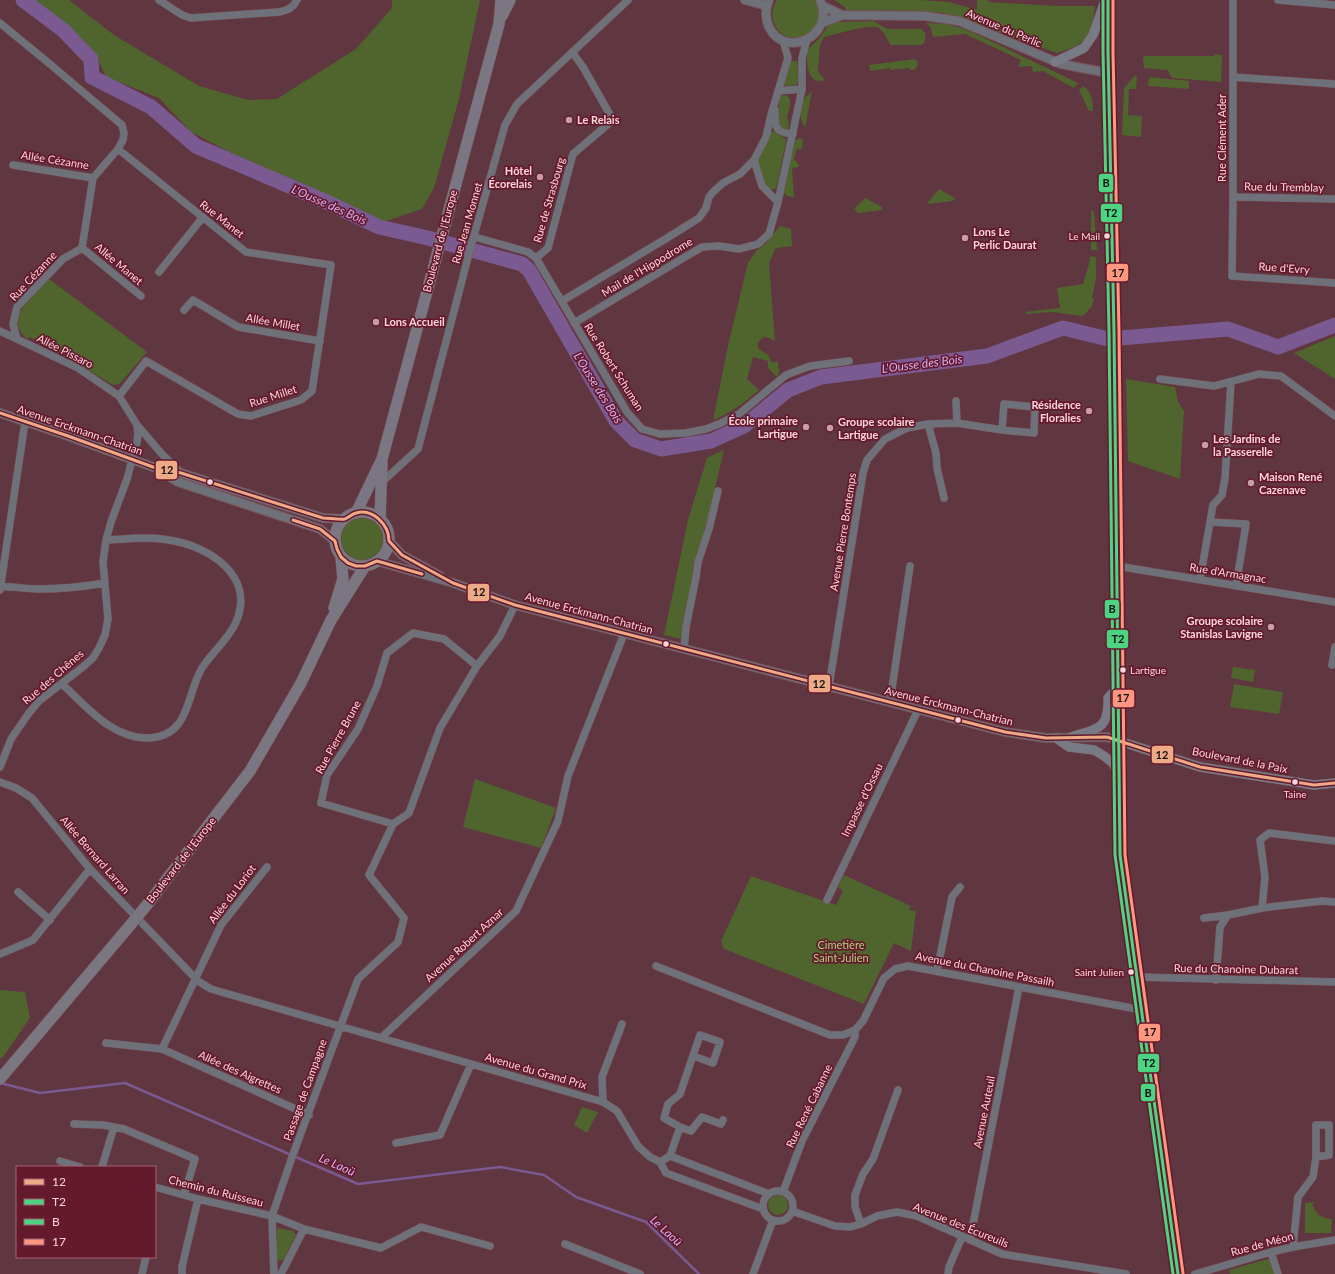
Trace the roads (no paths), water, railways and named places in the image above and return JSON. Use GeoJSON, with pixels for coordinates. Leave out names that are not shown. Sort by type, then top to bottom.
{"type":"FeatureCollection","features":[{"type":"Feature","properties":{"kind":"main road","name":"Boulevard de l'Europe"},"geometry":{"type":"LineString","coordinates":[[499,24],[501,0]]}},
{"type":"Feature","properties":{"kind":"main road","name":"Boulevard de l'Europe"},"geometry":{"type":"LineString","coordinates":[[356,513],[382,458],[499,24],[510,0]]}},
{"type":"Feature","properties":{"kind":"main road"},"geometry":{"type":"LineString","coordinates":[[1055,62],[1084,48],[1093,35],[1107,0]]}},
{"type":"Feature","properties":{"kind":"main road"},"geometry":{"type":"LineString","coordinates":[[1107,0],[1114,331],[1120,855],[1178,1274]]}},
{"type":"Feature","properties":{"kind":"main road","name":"Boulevard de l'Europe"},"geometry":{"type":"LineString","coordinates":[[380,519],[382,458]]}},
{"type":"Feature","properties":{"kind":"main road"},"geometry":{"type":"LineString","coordinates":[[356,513],[369,513],[380,519],[387,529],[389,541],[383,556],[377,561],[365,566],[352,564],[341,557],[335,541],[335,533],[339,525],[344,519],[356,513]]}},
{"type":"Feature","properties":{"kind":"main road","name":"Boulevard de l'Europe"},"geometry":{"type":"LineString","coordinates":[[331,620],[343,579],[341,557]]}},
{"type":"Feature","properties":{"kind":"main road","name":"Boulevard de l'Europe"},"geometry":{"type":"LineString","coordinates":[[2,1077],[146,906],[250,771],[301,683],[331,620],[365,566]]}},
{"type":"Feature","properties":{"kind":"main road"},"geometry":{"type":"LineString","coordinates":[[1071,738],[1099,728],[1105,720],[1108,712],[1108,698],[1118,687]]}},
{"type":"Feature","properties":{"kind":"main road"},"geometry":{"type":"LineString","coordinates":[[1056,738],[1069,748],[1094,750],[1104,756],[1113,763],[1119,777]]}},
{"type":"Feature","properties":{"kind":"main road","name":"Boulevard de la Paix"},"geometry":{"type":"LineString","coordinates":[[1119,741],[1200,767],[1314,785],[1335,783]]}},
{"type":"Feature","properties":{"kind":"street"},"geometry":{"type":"LineString","coordinates":[[159,0],[182,15],[192,18],[279,12],[289,10],[295,5],[297,0]]}},
{"type":"Feature","properties":{"kind":"street","name":"Rue Jean Monnet"},"geometry":{"type":"LineString","coordinates":[[382,482],[418,449],[470,250],[475,237],[505,125],[517,104],[627,0]]}},
{"type":"Feature","properties":{"kind":"street"},"geometry":{"type":"LineString","coordinates":[[745,0],[768,3],[766,14],[767,23],[774,33],[783,40],[791,42],[807,40],[819,30],[824,14],[821,3]]}},
{"type":"Feature","properties":{"kind":"street","name":"Rue Clément Ader"},"geometry":{"type":"LineString","coordinates":[[1232,276],[1233,0]]}},
{"type":"Feature","properties":{"kind":"street"},"geometry":{"type":"LineString","coordinates":[[1278,0],[1335,5]]}},
{"type":"Feature","properties":{"kind":"street","name":"Avenue du Perlic"},"geometry":{"type":"LineString","coordinates":[[821,3],[842,14]]}},
{"type":"Feature","properties":{"kind":"street","name":"Avenue du Perlic"},"geometry":{"type":"LineString","coordinates":[[822,23],[842,14],[925,16],[960,21],[1055,62],[1108,73]]}},
{"type":"Feature","properties":{"kind":"street"},"geometry":{"type":"LineString","coordinates":[[0,23],[122,125],[124,133],[123,140],[118,149],[93,178],[82,248]]}},
{"type":"Feature","properties":{"kind":"street","name":"Mail de l'Hippodrome"},"geometry":{"type":"LineString","coordinates":[[562,301],[699,218],[706,208],[709,197],[713,192],[723,183],[740,174],[754,160],[766,137],[788,58],[783,40]]}},
{"type":"Feature","properties":{"kind":"street","name":"Mail de l'Hippodrome"},"geometry":{"type":"LineString","coordinates":[[574,323],[702,247],[719,246],[739,248],[758,244],[769,234],[778,202],[802,89],[802,58],[807,40]]}},
{"type":"Feature","properties":{"kind":"street","name":"Rue de Strasbourg"},"geometry":{"type":"LineString","coordinates":[[536,258],[548,248],[573,154],[613,120],[583,67],[572,52]]}},
{"type":"Feature","properties":{"kind":"street"},"geometry":{"type":"LineString","coordinates":[[1233,77],[1335,84]]}},
{"type":"Feature","properties":{"kind":"street"},"geometry":{"type":"LineString","coordinates":[[778,91],[802,89]]}},
{"type":"Feature","properties":{"kind":"street","name":"Mail de l'Hippodrome"},"geometry":{"type":"LineString","coordinates":[[775,102],[775,123],[777,128],[784,133],[793,134]]}},
{"type":"Feature","properties":{"kind":"street","name":"Rue Manet"},"geometry":{"type":"LineString","coordinates":[[118,149],[246,252],[331,265]]}},
{"type":"Feature","properties":{"kind":"street"},"geometry":{"type":"LineString","coordinates":[[754,160],[762,186],[778,202]]}},
{"type":"Feature","properties":{"kind":"street","name":"Allée Cézanne"},"geometry":{"type":"LineString","coordinates":[[13,165],[93,178]]}},
{"type":"Feature","properties":{"kind":"street","name":"Rue du Tremblay"},"geometry":{"type":"LineString","coordinates":[[1233,197],[1335,199]]}},
{"type":"Feature","properties":{"kind":"street","name":"Allée Manet"},"geometry":{"type":"LineString","coordinates":[[160,272],[203,217]]}},
{"type":"Feature","properties":{"kind":"street"},"geometry":{"type":"LineString","coordinates":[[475,237],[528,252],[536,258]]}},
{"type":"Feature","properties":{"kind":"street","name":"Allée Manet"},"geometry":{"type":"LineString","coordinates":[[82,248],[141,296]]}},
{"type":"Feature","properties":{"kind":"street","name":"Rue Cézanne"},"geometry":{"type":"LineString","coordinates":[[17,339],[13,324],[17,307],[63,259],[82,248]]}},
{"type":"Feature","properties":{"kind":"street","name":"Rue Robert Schuman"},"geometry":{"type":"LineString","coordinates":[[536,258],[627,412],[642,430],[660,434],[686,433],[706,429],[739,414],[786,375],[810,366],[849,361]]}},
{"type":"Feature","properties":{"kind":"street","name":"Rue Millet"},"geometry":{"type":"LineString","coordinates":[[119,396],[146,361],[238,414],[250,416],[301,400],[312,391],[331,265]]}},
{"type":"Feature","properties":{"kind":"street","name":"Rue d'Evry"},"geometry":{"type":"LineString","coordinates":[[1232,276],[1335,283]]}},
{"type":"Feature","properties":{"kind":"street","name":"Allée Millet"},"geometry":{"type":"LineString","coordinates":[[184,310],[193,300],[238,327],[320,341]]}},
{"type":"Feature","properties":{"kind":"street","name":"Allée Pissaro"},"geometry":{"type":"LineString","coordinates":[[0,331],[78,368],[119,396],[144,434],[181,473]]}},
{"type":"Feature","properties":{"kind":"street"},"geometry":{"type":"LineString","coordinates":[[1160,379],[1214,386],[1259,374],[1281,376],[1335,416]]}},
{"type":"Feature","properties":{"kind":"street"},"geometry":{"type":"LineString","coordinates":[[1200,580],[1213,506],[1222,495],[1225,478],[1231,382]]}},
{"type":"Feature","properties":{"kind":"street"},"geometry":{"type":"LineString","coordinates":[[956,401],[957,423]]}},
{"type":"Feature","properties":{"kind":"street","name":"Avenue Pierre Bontemps"},"geometry":{"type":"LineString","coordinates":[[829,686],[863,473],[867,460],[885,439],[907,428],[928,424],[957,423],[1002,430],[1034,433],[1035,407],[1004,404],[1002,430]]}},
{"type":"Feature","properties":{"kind":"street","name":"Avenue Erckmann-Chatrian"},"geometry":{"type":"LineString","coordinates":[[0,413],[153,467],[181,473],[323,518],[344,519]]}},
{"type":"Feature","properties":{"kind":"street"},"geometry":{"type":"LineString","coordinates":[[26,422],[0,588],[10,586],[34,589],[64,589],[105,583]]}},
{"type":"Feature","properties":{"kind":"street"},"geometry":{"type":"LineString","coordinates":[[928,424],[936,453],[937,468],[944,498]]}},
{"type":"Feature","properties":{"kind":"street"},"geometry":{"type":"LineString","coordinates":[[132,460],[137,442],[137,425]]}},
{"type":"Feature","properties":{"kind":"street","name":"Rue des Chênes"},"geometry":{"type":"LineString","coordinates":[[0,767],[11,739],[29,713],[39,701],[93,658],[99,648],[108,619],[103,562],[106,540],[132,460]]}},
{"type":"Feature","properties":{"kind":"street","name":"Avenue Erckmann-Chatrian"},"geometry":{"type":"LineString","coordinates":[[153,467],[178,482],[320,529],[335,541]]}},
{"type":"Feature","properties":{"kind":"street"},"geometry":{"type":"LineString","coordinates":[[684,649],[686,627],[698,562],[709,529],[718,491]]}},
{"type":"Feature","properties":{"kind":"street"},"geometry":{"type":"LineString","coordinates":[[1210,522],[1246,524],[1236,586]]}},
{"type":"Feature","properties":{"kind":"street"},"geometry":{"type":"LineString","coordinates":[[62,684],[98,718],[116,730],[133,736],[150,738],[161,736],[173,730],[181,721],[187,711],[194,685],[202,668],[233,627],[241,608],[241,594],[237,581],[227,566],[211,554],[190,545],[170,540],[149,538],[106,540]]}},
{"type":"Feature","properties":{"kind":"street","name":"Avenue Erckmann-Chatrian"},"geometry":{"type":"LineString","coordinates":[[389,541],[402,555],[453,583]]}},
{"type":"Feature","properties":{"kind":"street","name":"Avenue Erckmann-Chatrian"},"geometry":{"type":"LineString","coordinates":[[377,561],[453,583],[515,605],[1005,732],[1046,738],[1107,737],[1119,741]]}},
{"type":"Feature","properties":{"kind":"street"},"geometry":{"type":"LineString","coordinates":[[890,702],[910,566]]}},
{"type":"Feature","properties":{"kind":"street","name":"Rue d'Armagnac"},"geometry":{"type":"LineString","coordinates":[[1117,566],[1335,602]]}},
{"type":"Feature","properties":{"kind":"street"},"geometry":{"type":"LineString","coordinates":[[393,824],[409,813],[440,728],[477,666],[500,636],[515,605]]}},
{"type":"Feature","properties":{"kind":"street","name":"Rue Pierre Brune"},"geometry":{"type":"LineString","coordinates":[[393,824],[320,803],[327,776],[358,729],[377,686],[387,653],[413,634],[444,639],[477,666]]}},
{"type":"Feature","properties":{"kind":"street","name":"Avenue Robert Aznar"},"geometry":{"type":"LineString","coordinates":[[381,1038],[516,911],[558,821],[568,776],[624,634]]}},
{"type":"Feature","properties":{"kind":"street"},"geometry":{"type":"LineString","coordinates":[[1332,664],[1335,647]]}},
{"type":"Feature","properties":{"kind":"street","name":"Impasse d'Ossau"},"geometry":{"type":"LineString","coordinates":[[827,900],[918,710]]}},
{"type":"Feature","properties":{"kind":"street","name":"Allée Bernard Larran"},"geometry":{"type":"LineString","coordinates":[[0,782],[24,792],[32,798],[90,869],[195,978],[211,989],[340,1027]]}},
{"type":"Feature","properties":{"kind":"street","name":"Passage de Campagne"},"geometry":{"type":"LineString","coordinates":[[272,1216],[294,1151],[309,1115],[358,979],[398,942],[404,918],[369,875],[393,824]]}},
{"type":"Feature","properties":{"kind":"street"},"geometry":{"type":"LineString","coordinates":[[1262,908],[1265,877],[1260,840],[1269,833],[1335,841]]}},
{"type":"Feature","properties":{"kind":"street","name":"Allée du Loriot"},"geometry":{"type":"LineString","coordinates":[[195,978],[221,925],[266,867]]}},
{"type":"Feature","properties":{"kind":"street"},"geometry":{"type":"LineString","coordinates":[[0,954],[33,940],[90,869]]}},
{"type":"Feature","properties":{"kind":"street"},"geometry":{"type":"LineString","coordinates":[[937,970],[952,897],[960,887]]}},
{"type":"Feature","properties":{"kind":"street"},"geometry":{"type":"LineString","coordinates":[[18,892],[50,920]]}},
{"type":"Feature","properties":{"kind":"street"},"geometry":{"type":"LineString","coordinates":[[1204,918],[1262,908],[1322,901],[1335,902]]}},
{"type":"Feature","properties":{"kind":"street"},"geometry":{"type":"LineString","coordinates":[[1216,980],[1220,927],[1228,915]]}},
{"type":"Feature","properties":{"kind":"street"},"geometry":{"type":"LineString","coordinates":[[656,966],[830,1035],[843,1035],[855,1030]]}},
{"type":"Feature","properties":{"kind":"street","name":"Avenue du Chanoine Passailh"},"geometry":{"type":"LineString","coordinates":[[855,1030],[863,1021],[884,978],[895,969],[908,966],[937,970],[1142,1010]]}},
{"type":"Feature","properties":{"kind":"street"},"geometry":{"type":"LineString","coordinates":[[162,1050],[195,978]]}},
{"type":"Feature","properties":{"kind":"street","name":"Rue du Chanoine Dubarat"},"geometry":{"type":"LineString","coordinates":[[1137,978],[1335,982]]}},
{"type":"Feature","properties":{"kind":"street","name":"Avenue Auteuil"},"geometry":{"type":"LineString","coordinates":[[970,1240],[1019,987]]}},
{"type":"Feature","properties":{"kind":"street"},"geometry":{"type":"LineString","coordinates":[[604,1102],[602,1077],[622,1024]]}},
{"type":"Feature","properties":{"kind":"street"},"geometry":{"type":"LineString","coordinates":[[340,1027],[381,1038]]}},
{"type":"Feature","properties":{"kind":"street","name":"Rue René Cabanne"},"geometry":{"type":"LineString","coordinates":[[783,1192],[802,1141],[855,1037],[855,1030]]}},
{"type":"Feature","properties":{"kind":"street","name":"Avenue du Grand Prix"},"geometry":{"type":"LineString","coordinates":[[381,1038],[604,1102],[617,1111],[638,1146],[650,1157],[660,1162],[666,1173],[763,1209]]}},
{"type":"Feature","properties":{"kind":"street","name":"Allée des Aigrettes"},"geometry":{"type":"LineString","coordinates":[[106,1043],[162,1050],[309,1115]]}},
{"type":"Feature","properties":{"kind":"street"},"geometry":{"type":"LineString","coordinates":[[693,1056],[680,1094],[668,1104],[664,1118],[691,1131],[702,1117],[721,1124],[723,1120]]}},
{"type":"Feature","properties":{"kind":"street"},"geometry":{"type":"LineString","coordinates":[[396,1143],[440,1135],[471,1064]]}},
{"type":"Feature","properties":{"kind":"street"},"geometry":{"type":"LineString","coordinates":[[861,1224],[855,1206],[855,1195],[863,1174],[873,1159],[898,1090]]}},
{"type":"Feature","properties":{"kind":"street"},"geometry":{"type":"LineString","coordinates":[[74,1124],[103,1125],[124,1129],[195,1159],[184,1195]]}},
{"type":"Feature","properties":{"kind":"street"},"geometry":{"type":"LineString","coordinates":[[1293,1247],[1298,1197],[1313,1177],[1316,1158],[1316,1125],[1329,1125],[1329,1156],[1316,1158]]}},
{"type":"Feature","properties":{"kind":"street"},"geometry":{"type":"LineString","coordinates":[[102,1166],[114,1127]]}},
{"type":"Feature","properties":{"kind":"street"},"geometry":{"type":"LineString","coordinates":[[660,1162],[670,1156],[680,1127]]}},
{"type":"Feature","properties":{"kind":"street"},"geometry":{"type":"LineString","coordinates":[[670,1156],[769,1194]]}},
{"type":"Feature","properties":{"kind":"street"},"geometry":{"type":"LineString","coordinates":[[60,1161],[77,1166]]}},
{"type":"Feature","properties":{"kind":"street","name":"Chemin du Ruisseau"},"geometry":{"type":"LineString","coordinates":[[156,1187],[198,1199],[272,1216],[304,1229],[381,1248],[421,1227],[490,1246]]}},
{"type":"Feature","properties":{"kind":"street"},"geometry":{"type":"LineString","coordinates":[[778,1191],[783,1192],[790,1197],[792,1202],[792,1211],[786,1218],[777,1221],[773,1220],[765,1214],[763,1209],[764,1200],[769,1194],[778,1191]]}},
{"type":"Feature","properties":{"kind":"street"},"geometry":{"type":"LineString","coordinates":[[182,1274],[182,1267],[198,1199]]}},
{"type":"Feature","properties":{"kind":"street","name":"Avenue des Écureuils"},"geometry":{"type":"LineString","coordinates":[[792,1211],[835,1226],[850,1227],[861,1224],[877,1216],[897,1212],[916,1216],[1002,1254],[1126,1274]]}},
{"type":"Feature","properties":{"kind":"street"},"geometry":{"type":"LineString","coordinates":[[272,1216],[274,1274]]}},
{"type":"Feature","properties":{"kind":"street"},"geometry":{"type":"LineString","coordinates":[[753,1274],[773,1220]]}},
{"type":"Feature","properties":{"kind":"street"},"geometry":{"type":"LineString","coordinates":[[281,1274],[304,1229]]}},
{"type":"Feature","properties":{"kind":"street"},"geometry":{"type":"LineString","coordinates":[[948,1274],[949,1267],[962,1237]]}},
{"type":"Feature","properties":{"kind":"street","name":"Rue de Méon"},"geometry":{"type":"LineString","coordinates":[[1195,1274],[1271,1252],[1335,1240]]}},
{"type":"Feature","properties":{"kind":"street"},"geometry":{"type":"LineString","coordinates":[[565,1244],[640,1274]]}},
{"type":"Feature","properties":{"kind":"street"},"geometry":{"type":"LineString","coordinates":[[1271,1252],[1278,1274]]}},
{"type":"Feature","properties":{"kind":"street"},"geometry":{"type":"LineString","coordinates":[[142,1274],[146,1258]]}},
{"type":"Feature","properties":{"kind":"waterway","name":"L'Ousse des Bois"},"geometry":{"type":"LineString","coordinates":[[23,0],[63,30],[91,59],[92,77],[151,107],[196,146],[329,203],[379,227],[428,238],[522,264],[529,270],[616,421],[635,440],[661,449],[711,441],[744,426],[788,390],[821,377],[987,356],[1063,328],[1108,339],[1228,329],[1278,347],[1335,325]]}},
{"type":"Feature","properties":{"kind":"waterway","name":"Le Laoü"},"geometry":{"type":"LineString","coordinates":[[0,1083],[40,1093],[125,1083],[358,1184],[500,1167],[544,1175],[576,1197],[646,1222],[699,1274]]}},
{"type":"Feature","properties":{"kind":"place","name":"Le Relais"},"geometry":{"type":"Point","coordinates":[569,120]}},
{"type":"Feature","properties":{"kind":"place","name":"Hôtel Écorelais"},"geometry":{"type":"Point","coordinates":[540,177]}},
{"type":"Feature","properties":{"kind":"place","name":"Le Mail"},"geometry":{"type":"Point","coordinates":[1107,236]}},
{"type":"Feature","properties":{"kind":"place","name":"Lons Le Perlic Daurat"},"geometry":{"type":"Point","coordinates":[965,238]}},
{"type":"Feature","properties":{"kind":"place","name":"Lons Accueil"},"geometry":{"type":"Point","coordinates":[376,322]}},
{"type":"Feature","properties":{"kind":"place","name":"Résidence Floralies"},"geometry":{"type":"Point","coordinates":[1089,411]}},
{"type":"Feature","properties":{"kind":"place","name":"École primaire Lartigue"},"geometry":{"type":"Point","coordinates":[806,427]}},
{"type":"Feature","properties":{"kind":"place","name":"Groupe scolaire Lartigue"},"geometry":{"type":"Point","coordinates":[830,428]}},
{"type":"Feature","properties":{"kind":"place","name":"Les Jardins de la Passerelle"},"geometry":{"type":"Point","coordinates":[1205,445]}},
{"type":"Feature","properties":{"kind":"place","name":"Maison René Cazenave"},"geometry":{"type":"Point","coordinates":[1251,483]}},
{"type":"Feature","properties":{"kind":"place","name":"Groupe scolaire Stanislas Lavigne"},"geometry":{"type":"Point","coordinates":[1271,627]}},
{"type":"Feature","properties":{"kind":"place","name":"Lartigue"},"geometry":{"type":"Point","coordinates":[1123,670]}},
{"type":"Feature","properties":{"kind":"place","name":"Taine"},"geometry":{"type":"Point","coordinates":[1295,782]}},
{"type":"Feature","properties":{"kind":"place","name":"Saint Julien"},"geometry":{"type":"Point","coordinates":[1131,972]}},
{"type":"Feature","properties":{"kind":"park label","name":"Cimetière Saint-Julien"},"geometry":{"type":"Point","coordinates":[841,951]}}]}
